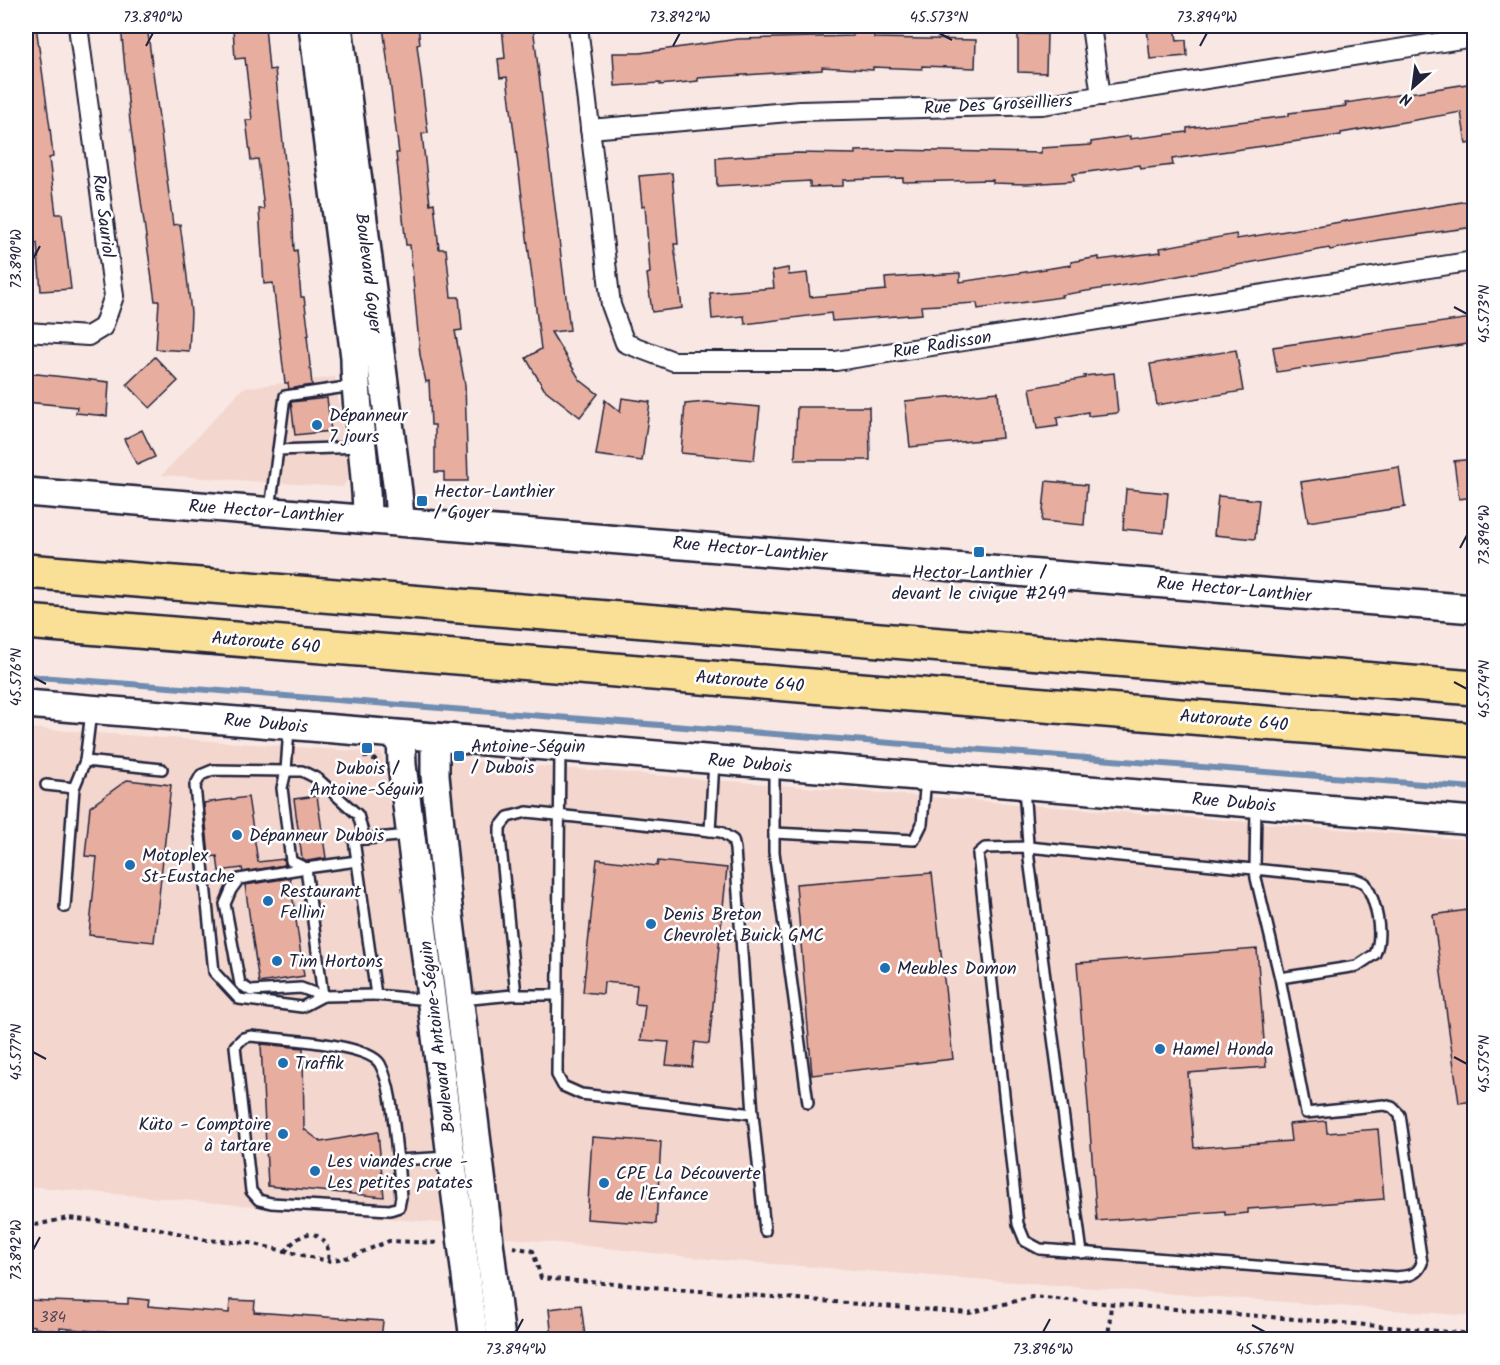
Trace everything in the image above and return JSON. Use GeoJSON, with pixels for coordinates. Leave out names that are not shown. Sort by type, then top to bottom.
{"type":"FeatureCollection","features":[{"type":"Feature","properties":{"kind":"highway"},"geometry":{"type":"LineString","coordinates":[[26,571],[1474,688]]}},
{"type":"Feature","properties":{"kind":"highway","name":"Autoroute 640"},"geometry":{"type":"LineString","coordinates":[[26,622],[1474,740]]}},
{"type":"Feature","properties":{"kind":"street","name":"Rue Sauriol"},"geometry":{"type":"LineString","coordinates":[[26,332],[88,336],[103,327],[114,296],[78,26]]}},
{"type":"Feature","properties":{"kind":"street","name":"Boulevard Goyer"},"geometry":{"type":"LineString","coordinates":[[313,26],[355,357],[355,386],[367,518]]}},
{"type":"Feature","properties":{"kind":"street","name":"Boulevard Goyer"},"geometry":{"type":"LineString","coordinates":[[338,26],[400,520]]}},
{"type":"Feature","properties":{"kind":"street","name":"Rue Radisson"},"geometry":{"type":"LineString","coordinates":[[578,26],[611,305],[625,343],[673,361],[836,361],[1474,261]]}},
{"type":"Feature","properties":{"kind":"street"},"geometry":{"type":"LineString","coordinates":[[1091,26],[1101,96]]}},
{"type":"Feature","properties":{"kind":"street","name":"Rue Des Groseilliers"},"geometry":{"type":"LineString","coordinates":[[590,129],[800,111],[1042,105],[1474,37]]}},
{"type":"Feature","properties":{"kind":"street","name":"Rue Hector-Lanthier"},"geometry":{"type":"LineString","coordinates":[[26,492],[400,520],[1474,609]]}},
{"type":"Feature","properties":{"kind":"street","name":"Rue Dubois"},"geometry":{"type":"LineString","coordinates":[[26,704],[1474,821]]}},
{"type":"Feature","properties":{"kind":"street","name":"Boulevard Antoine-Séguin"},"geometry":{"type":"LineString","coordinates":[[401,735],[402,765],[434,1001],[474,1340]]}},
{"type":"Feature","properties":{"kind":"street","name":"Boulevard Antoine-Séguin"},"geometry":{"type":"LineString","coordinates":[[435,737],[435,775],[501,1340]]}},
{"type":"Feature","properties":{"kind":"street"},"geometry":{"type":"LineString","coordinates":[[434,1001],[460,1000]]}},
{"type":"Feature","properties":{"kind":"street"},"geometry":{"type":"LineString","coordinates":[[452,1157],[480,1155]]}},
{"type":"Feature","properties":{"kind":"lane"},"geometry":{"type":"LineString","coordinates":[[269,511],[285,396],[355,386]]}},
{"type":"Feature","properties":{"kind":"lane"},"geometry":{"type":"LineString","coordinates":[[278,450],[362,447]]}},
{"type":"Feature","properties":{"kind":"lane"},"geometry":{"type":"LineString","coordinates":[[65,907],[74,788],[85,761],[91,709]]}},
{"type":"Feature","properties":{"kind":"lane"},"geometry":{"type":"LineString","coordinates":[[290,725],[286,771],[282,788],[291,861],[306,868]]}},
{"type":"Feature","properties":{"kind":"lane"},"geometry":{"type":"LineString","coordinates":[[560,747],[557,1075],[563,1086],[580,1094],[753,1114]]}},
{"type":"Feature","properties":{"kind":"lane"},"geometry":{"type":"LineString","coordinates":[[710,831],[714,760]]}},
{"type":"Feature","properties":{"kind":"lane"},"geometry":{"type":"LineString","coordinates":[[85,761],[162,769]]}},
{"type":"Feature","properties":{"kind":"lane"},"geometry":{"type":"LineString","coordinates":[[774,765],[774,833],[808,1103]]}},
{"type":"Feature","properties":{"kind":"lane"},"geometry":{"type":"LineString","coordinates":[[323,996],[302,1007],[239,999],[214,972],[195,786],[201,775],[213,770],[302,771],[318,779],[358,814],[365,839]]}},
{"type":"Feature","properties":{"kind":"lane"},"geometry":{"type":"LineString","coordinates":[[774,833],[914,840],[920,833],[922,824],[926,777]]}},
{"type":"Feature","properties":{"kind":"lane"},"geometry":{"type":"LineString","coordinates":[[46,785],[74,788]]}},
{"type":"Feature","properties":{"kind":"lane"},"geometry":{"type":"LineString","coordinates":[[1024,785],[1028,847],[1082,1253]]}},
{"type":"Feature","properties":{"kind":"lane"},"geometry":{"type":"LineString","coordinates":[[1256,803],[1255,869],[1280,978],[1306,1113],[1384,1105],[1392,1107],[1400,1115],[1422,1263],[1419,1271],[1411,1276],[1396,1277],[1082,1253],[1031,1246],[1022,1235],[1018,1224],[978,854],[986,848],[1028,847],[1255,869],[1355,879],[1365,883],[1376,912],[1378,947],[1367,961],[1357,966],[1280,978]]}},
{"type":"Feature","properties":{"kind":"lane"},"geometry":{"type":"LineString","coordinates":[[516,995],[500,827],[508,817],[517,813],[721,832],[733,840],[753,1114],[765,1231]]}},
{"type":"Feature","properties":{"kind":"lane"},"geometry":{"type":"LineString","coordinates":[[376,995],[354,840],[411,835]]}},
{"type":"Feature","properties":{"kind":"lane"},"geometry":{"type":"LineString","coordinates":[[357,861],[238,879],[225,904],[240,984],[251,991],[301,988],[323,996],[376,995],[434,1001]]}},
{"type":"Feature","properties":{"kind":"lane"},"geometry":{"type":"LineString","coordinates":[[306,868],[323,996]]}},
{"type":"Feature","properties":{"kind":"lane"},"geometry":{"type":"LineString","coordinates":[[460,1000],[516,995],[557,995]]}},
{"type":"Feature","properties":{"kind":"lane"},"geometry":{"type":"LineString","coordinates":[[251,1036],[309,1042],[370,1054],[379,1062],[385,1077],[398,1160],[401,1197],[399,1207],[390,1210],[271,1203],[259,1200],[251,1191],[235,1046],[243,1038],[251,1036]]}},
{"type":"Feature","properties":{"kind":"lane"},"geometry":{"type":"LineString","coordinates":[[398,1160],[452,1157]]}},
{"type":"Feature","properties":{"kind":"path"},"geometry":{"type":"LineString","coordinates":[[26,1227],[68,1218],[152,1227],[206,1240],[250,1243],[328,1261],[350,1257],[388,1241],[462,1245]]}},
{"type":"Feature","properties":{"kind":"path"},"geometry":{"type":"LineString","coordinates":[[285,1252],[291,1243],[302,1235],[312,1233],[324,1240],[329,1250],[328,1261]]}},
{"type":"Feature","properties":{"kind":"path"},"geometry":{"type":"LineString","coordinates":[[490,1245],[523,1247],[532,1251],[541,1278],[969,1313],[1032,1298],[1474,1334]]}},
{"type":"Feature","properties":{"kind":"path"},"geometry":{"type":"LineString","coordinates":[[1108,1340],[1111,1304]]}},
{"type":"Feature","properties":{"kind":"shaded area"},"geometry":{"type":"Polygon","coordinates":[[[335,377],[348,471],[348,479],[343,487],[162,475],[243,388],[335,377]]]}},
{"type":"Feature","properties":{"kind":"shaded area"},"geometry":{"type":"Polygon","coordinates":[[[26,728],[382,753],[453,1224],[26,1186],[26,728]]]}},
{"type":"Feature","properties":{"kind":"shaded area"},"geometry":{"type":"Polygon","coordinates":[[[449,759],[1474,840],[1474,1316],[720,1260],[502,1237],[449,759]]]}},
{"type":"Feature","properties":{"kind":"green space"},"geometry":{"type":"Polygon","coordinates":[[[425,775],[448,968],[437,969],[414,777],[425,775]]]}},
{"type":"Feature","properties":{"kind":"building"},"geometry":{"type":"Polygon","coordinates":[[[26,26],[36,26],[50,128],[53,157],[49,158],[56,214],[62,214],[71,289],[41,291],[37,243],[27,244],[26,26]]]}},
{"type":"Feature","properties":{"kind":"building"},"geometry":{"type":"Polygon","coordinates":[[[121,26],[147,26],[173,225],[180,224],[186,268],[191,313],[189,351],[156,349],[159,301],[155,301],[130,122],[121,26]]]}},
{"type":"Feature","properties":{"kind":"building"},"geometry":{"type":"Polygon","coordinates":[[[265,26],[269,70],[275,69],[285,162],[292,202],[294,251],[297,250],[301,297],[304,297],[309,335],[307,336],[312,385],[289,389],[288,383],[285,383],[273,283],[264,284],[259,209],[264,209],[258,159],[251,160],[246,120],[252,120],[245,58],[235,59],[233,28],[265,26]]]}},
{"type":"Feature","properties":{"kind":"building"},"geometry":{"type":"Polygon","coordinates":[[[383,26],[418,26],[420,44],[417,45],[428,133],[422,134],[430,204],[434,203],[439,249],[446,249],[451,297],[459,297],[462,330],[455,331],[465,385],[468,481],[444,481],[444,472],[435,472],[435,425],[431,425],[429,381],[426,382],[420,355],[410,245],[406,245],[396,153],[399,153],[383,26]]]}},
{"type":"Feature","properties":{"kind":"building"},"geometry":{"type":"Polygon","coordinates":[[[502,26],[533,26],[570,330],[551,332],[580,380],[598,394],[580,417],[544,389],[526,358],[541,349],[507,77],[500,78],[498,59],[505,58],[502,26]]]}},
{"type":"Feature","properties":{"kind":"building"},"geometry":{"type":"Polygon","coordinates":[[[1175,26],[1177,41],[1186,40],[1187,56],[1150,59],[1147,27],[1175,26]]]}},
{"type":"Feature","properties":{"kind":"building"},"geometry":{"type":"Polygon","coordinates":[[[853,31],[874,32],[874,38],[976,40],[975,68],[922,66],[922,69],[873,67],[873,70],[822,67],[822,70],[698,78],[698,81],[660,85],[660,83],[615,86],[613,53],[640,53],[738,39],[853,36],[853,31]]]}},
{"type":"Feature","properties":{"kind":"building"},"geometry":{"type":"Polygon","coordinates":[[[1018,34],[1047,34],[1046,73],[1018,72],[1018,34]]]}},
{"type":"Feature","properties":{"kind":"building"},"geometry":{"type":"Polygon","coordinates":[[[1474,83],[1474,143],[1466,144],[1461,112],[1341,133],[1341,135],[1172,159],[1173,165],[1140,169],[1139,165],[1073,174],[1074,181],[1027,184],[993,183],[993,180],[903,182],[903,178],[843,180],[843,186],[810,187],[810,181],[717,186],[716,158],[797,153],[856,154],[856,151],[892,150],[1041,153],[1041,148],[1091,145],[1091,142],[1130,136],[1130,139],[1187,132],[1187,128],[1289,116],[1289,113],[1346,106],[1345,103],[1474,83]]]}},
{"type":"Feature","properties":{"kind":"building"},"geometry":{"type":"Polygon","coordinates":[[[672,173],[678,244],[674,244],[682,308],[652,312],[647,274],[650,273],[645,205],[642,206],[639,176],[672,173]]]}},
{"type":"Feature","properties":{"kind":"building"},"geometry":{"type":"Polygon","coordinates":[[[1474,200],[1474,227],[1379,240],[1330,250],[1329,248],[1061,295],[1062,297],[978,309],[977,303],[921,306],[922,314],[832,321],[831,313],[745,324],[744,316],[712,319],[710,293],[774,288],[772,271],[788,268],[789,275],[807,273],[810,297],[886,290],[885,278],[960,273],[960,282],[1071,265],[1071,262],[1099,257],[1099,260],[1161,252],[1160,248],[1236,234],[1237,239],[1474,200]]]}},
{"type":"Feature","properties":{"kind":"building"},"geometry":{"type":"Polygon","coordinates":[[[1471,318],[1474,343],[1277,372],[1273,347],[1471,318]]]}},
{"type":"Feature","properties":{"kind":"building"},"geometry":{"type":"Polygon","coordinates":[[[1236,350],[1243,391],[1157,405],[1150,364],[1236,350]]]}},
{"type":"Feature","properties":{"kind":"building"},"geometry":{"type":"Polygon","coordinates":[[[155,357],[178,381],[150,408],[127,384],[155,357]]]}},
{"type":"Feature","properties":{"kind":"building"},"geometry":{"type":"Polygon","coordinates":[[[1114,373],[1118,413],[1088,416],[1088,412],[1057,418],[1058,426],[1037,429],[1030,388],[1085,378],[1084,376],[1114,373]]]}},
{"type":"Feature","properties":{"kind":"building"},"geometry":{"type":"Polygon","coordinates":[[[37,374],[109,382],[107,416],[76,413],[77,407],[26,402],[26,375],[37,374]]]}},
{"type":"Feature","properties":{"kind":"building"},"geometry":{"type":"Polygon","coordinates":[[[998,392],[1002,438],[910,447],[905,401],[998,392]]]}},
{"type":"Feature","properties":{"kind":"building"},"geometry":{"type":"Polygon","coordinates":[[[327,398],[331,431],[295,435],[291,402],[327,398]]]}},
{"type":"Feature","properties":{"kind":"building"},"geometry":{"type":"Polygon","coordinates":[[[622,398],[650,402],[642,461],[596,455],[605,400],[620,412],[622,398]]]}},
{"type":"Feature","properties":{"kind":"building"},"geometry":{"type":"Polygon","coordinates":[[[706,402],[760,407],[754,460],[681,453],[685,404],[706,402]]]}},
{"type":"Feature","properties":{"kind":"building"},"geometry":{"type":"Polygon","coordinates":[[[797,407],[869,407],[870,460],[795,460],[797,407]]]}},
{"type":"Feature","properties":{"kind":"building"},"geometry":{"type":"Polygon","coordinates":[[[142,430],[155,457],[137,465],[124,439],[142,430]]]}},
{"type":"Feature","properties":{"kind":"building"},"geometry":{"type":"Polygon","coordinates":[[[1474,459],[1474,497],[1459,499],[1454,461],[1474,459]]]}},
{"type":"Feature","properties":{"kind":"building"},"geometry":{"type":"Polygon","coordinates":[[[1399,467],[1405,507],[1308,522],[1301,482],[1399,467]]]}},
{"type":"Feature","properties":{"kind":"building"},"geometry":{"type":"Polygon","coordinates":[[[1046,481],[1087,485],[1084,525],[1042,521],[1046,481]]]}},
{"type":"Feature","properties":{"kind":"building"},"geometry":{"type":"Polygon","coordinates":[[[1126,489],[1168,493],[1164,533],[1123,529],[1126,489]]]}},
{"type":"Feature","properties":{"kind":"building"},"geometry":{"type":"Polygon","coordinates":[[[1218,496],[1259,500],[1255,539],[1214,535],[1218,496]]]}},
{"type":"Feature","properties":{"kind":"building"},"geometry":{"type":"Polygon","coordinates":[[[127,780],[171,785],[154,942],[89,935],[97,857],[85,856],[90,807],[127,780]]]}},
{"type":"Feature","properties":{"kind":"building"},"geometry":{"type":"Polygon","coordinates":[[[317,796],[326,858],[307,861],[302,858],[294,799],[317,796]]]}},
{"type":"Feature","properties":{"kind":"building"},"geometry":{"type":"Polygon","coordinates":[[[248,797],[258,862],[284,859],[285,865],[243,872],[242,868],[219,871],[217,856],[209,857],[204,803],[248,797]]]}},
{"type":"Feature","properties":{"kind":"building"},"geometry":{"type":"Polygon","coordinates":[[[597,859],[657,866],[658,861],[727,868],[709,1044],[695,1042],[692,1067],[666,1065],[669,1042],[641,1040],[645,1005],[635,1004],[637,985],[604,982],[603,994],[583,992],[597,859]]]}},
{"type":"Feature","properties":{"kind":"building"},"geometry":{"type":"Polygon","coordinates":[[[932,873],[953,1059],[812,1075],[796,884],[932,873]]]}},
{"type":"Feature","properties":{"kind":"building"},"geometry":{"type":"Polygon","coordinates":[[[290,878],[304,976],[259,983],[245,885],[290,878]]]}},
{"type":"Feature","properties":{"kind":"building"},"geometry":{"type":"Polygon","coordinates":[[[1474,909],[1474,1101],[1459,1103],[1433,915],[1474,909]]]}},
{"type":"Feature","properties":{"kind":"building"},"geometry":{"type":"Polygon","coordinates":[[[1257,949],[1266,1067],[1188,1073],[1194,1148],[1291,1141],[1289,1124],[1326,1121],[1327,1133],[1378,1129],[1384,1199],[1248,1209],[1248,1213],[1225,1215],[1225,1211],[1097,1221],[1077,963],[1257,949]]]}},
{"type":"Feature","properties":{"kind":"building"},"geometry":{"type":"Polygon","coordinates":[[[261,1044],[303,1048],[304,1129],[321,1142],[378,1132],[384,1197],[268,1186],[261,1044]]]}},
{"type":"Feature","properties":{"kind":"building"},"geometry":{"type":"Polygon","coordinates":[[[592,1137],[661,1142],[656,1224],[587,1219],[592,1137]]]}},
{"type":"Feature","properties":{"kind":"building"},"geometry":{"type":"Polygon","coordinates":[[[128,1298],[149,1300],[148,1306],[229,1313],[230,1300],[255,1301],[254,1312],[383,1321],[381,1340],[191,1340],[60,1328],[60,1331],[26,1325],[26,1300],[128,1304],[128,1298]]]}},
{"type":"Feature","properties":{"kind":"building"},"geometry":{"type":"Polygon","coordinates":[[[581,1305],[585,1336],[552,1340],[549,1309],[581,1305]]]}},
{"type":"Feature","properties":{"kind":"waterway"},"geometry":{"type":"LineString","coordinates":[[26,676],[1474,788]]}},
{"type":"Feature","properties":{"kind":"place","name":"Dépanneur 7 jours"},"geometry":{"type":"Point","coordinates":[317,425]}},
{"type":"Feature","properties":{"kind":"place","name":"Hector-Lanthier / Goyer"},"geometry":{"type":"Point","coordinates":[422,501]}},
{"type":"Feature","properties":{"kind":"place","name":"Hector-Lanthier / devant le civique #249"},"geometry":{"type":"Point","coordinates":[979,552]}},
{"type":"Feature","properties":{"kind":"place","name":"Dubois / Antoine-Séguin"},"geometry":{"type":"Point","coordinates":[367,748]}},
{"type":"Feature","properties":{"kind":"place","name":"Antoine-Séguin / Dubois"},"geometry":{"type":"Point","coordinates":[459,756]}},
{"type":"Feature","properties":{"kind":"place","name":"Dépanneur Dubois"},"geometry":{"type":"Point","coordinates":[237,835]}},
{"type":"Feature","properties":{"kind":"place","name":"Motoplex St-Eustache"},"geometry":{"type":"Point","coordinates":[130,865]}},
{"type":"Feature","properties":{"kind":"place","name":"Restaurant Fellini"},"geometry":{"type":"Point","coordinates":[268,901]}},
{"type":"Feature","properties":{"kind":"place","name":"Denis Breton Chevrolet Buick GMC"},"geometry":{"type":"Point","coordinates":[651,924]}},
{"type":"Feature","properties":{"kind":"place","name":"Tim Hortons"},"geometry":{"type":"Point","coordinates":[277,961]}},
{"type":"Feature","properties":{"kind":"place","name":"Meubles Domon"},"geometry":{"type":"Point","coordinates":[885,968]}},
{"type":"Feature","properties":{"kind":"place","name":"Hamel Honda"},"geometry":{"type":"Point","coordinates":[1160,1049]}},
{"type":"Feature","properties":{"kind":"place","name":"Traffik"},"geometry":{"type":"Point","coordinates":[283,1063]}},
{"type":"Feature","properties":{"kind":"place","name":"Küto - Comptoire à tartare"},"geometry":{"type":"Point","coordinates":[283,1134]}},
{"type":"Feature","properties":{"kind":"place","name":"Les viandes crue - Les petites patates"},"geometry":{"type":"Point","coordinates":[315,1171]}},
{"type":"Feature","properties":{"kind":"place","name":"CPE La Découverte de l'Enfance"},"geometry":{"type":"Point","coordinates":[604,1183]}}]}
